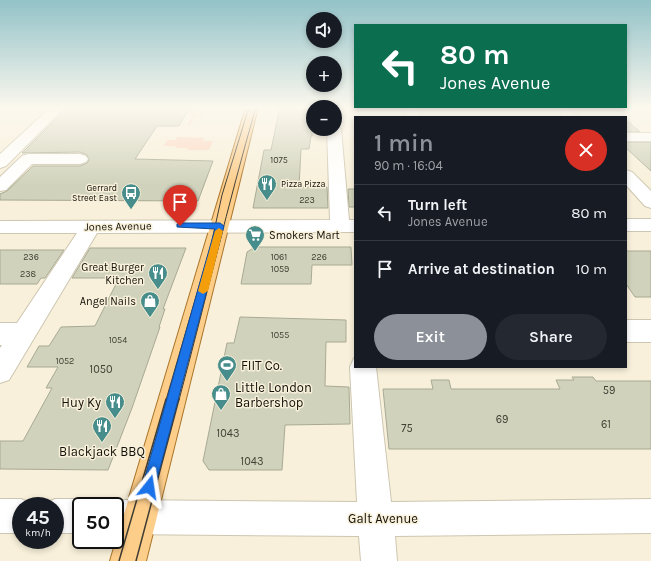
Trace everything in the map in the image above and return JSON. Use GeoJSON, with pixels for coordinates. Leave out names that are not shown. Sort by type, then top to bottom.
{"type":"FeatureCollection","features":[{"type":"Feature","properties":{"kind":"main road"},"geometry":{"type":"LineString","coordinates":[[128,561],[128,517],[220,226],[245,133]]}},
{"type":"Feature","properties":{"kind":"street"},"geometry":{"type":"LineString","coordinates":[[0,162],[31,133]]}},
{"type":"Feature","properties":{"kind":"street"},"geometry":{"type":"LineString","coordinates":[[336,136],[342,162],[351,230]]}},
{"type":"Feature","properties":{"kind":"street"},"geometry":{"type":"LineString","coordinates":[[627,137],[651,137]]}},
{"type":"Feature","properties":{"kind":"street"},"geometry":{"type":"LineString","coordinates":[[0,145],[19,145]]}},
{"type":"Feature","properties":{"kind":"street"},"geometry":{"type":"LineString","coordinates":[[0,186],[28,160],[80,159]]}},
{"type":"Feature","properties":{"kind":"street"},"geometry":{"type":"LineString","coordinates":[[627,176],[651,202]]}},
{"type":"Feature","properties":{"kind":"street"},"geometry":{"type":"LineString","coordinates":[[627,225],[651,225]]}},
{"type":"Feature","properties":{"kind":"street"},"geometry":{"type":"LineString","coordinates":[[0,371],[12,334],[92,226]]}},
{"type":"Feature","properties":{"kind":"street","name":"Jones Avenue"},"geometry":{"type":"LineString","coordinates":[[0,227],[220,226],[351,230]]}},
{"type":"Feature","properties":{"kind":"street"},"geometry":{"type":"LineString","coordinates":[[627,331],[651,331]]}},
{"type":"Feature","properties":{"kind":"street"},"geometry":{"type":"LineString","coordinates":[[363,368],[378,561]]}},
{"type":"Feature","properties":{"kind":"street"},"geometry":{"type":"LineString","coordinates":[[0,516],[12,516]]}},
{"type":"Feature","properties":{"kind":"street","name":"Galt Avenue"},"geometry":{"type":"LineString","coordinates":[[128,517],[375,519],[651,516]]}},
{"type":"Feature","properties":{"kind":"shaded area"},"geometry":{"type":"Polygon","coordinates":[[[177,137],[204,138],[203,141],[213,141],[209,150],[187,150],[188,148],[164,146],[167,140],[176,140],[177,137]]]}},
{"type":"Feature","properties":{"kind":"building"},"geometry":{"type":"Polygon","coordinates":[[[42,133],[152,133],[135,159],[213,161],[198,201],[0,200],[0,194],[7,191],[33,166],[80,166],[87,163],[89,160],[87,155],[80,152],[22,153],[42,133]]]}},
{"type":"Feature","properties":{"kind":"building"},"geometry":{"type":"Polygon","coordinates":[[[275,133],[306,133],[306,136],[311,136],[309,149],[301,149],[299,187],[327,187],[328,208],[253,208],[264,150],[271,150],[275,133]]]}},
{"type":"Feature","properties":{"kind":"building"},"geometry":{"type":"Polygon","coordinates":[[[627,142],[651,142],[651,171],[627,149],[627,142]]]}},
{"type":"Feature","properties":{"kind":"building"},"geometry":{"type":"Polygon","coordinates":[[[348,189],[354,189],[354,207],[349,207],[348,189]]]}},
{"type":"Feature","properties":{"kind":"building"},"geometry":{"type":"Polygon","coordinates":[[[255,247],[351,247],[352,265],[312,265],[311,284],[241,284],[247,252],[255,247]]]}},
{"type":"Feature","properties":{"kind":"building"},"geometry":{"type":"Polygon","coordinates":[[[90,248],[186,248],[163,309],[165,309],[160,327],[132,408],[108,470],[0,469],[0,441],[23,441],[52,388],[46,388],[58,367],[27,367],[39,346],[49,346],[61,327],[95,326],[119,278],[72,278],[90,248]]]}},
{"type":"Feature","properties":{"kind":"building"},"geometry":{"type":"Polygon","coordinates":[[[0,250],[64,250],[45,278],[41,278],[37,284],[0,284],[0,250]]]}},
{"type":"Feature","properties":{"kind":"building"},"geometry":{"type":"Polygon","coordinates":[[[627,251],[651,251],[651,297],[635,297],[627,285],[627,251]]]}},
{"type":"Feature","properties":{"kind":"building"},"geometry":{"type":"Polygon","coordinates":[[[240,317],[346,320],[346,342],[326,342],[325,386],[349,387],[350,424],[285,425],[282,470],[209,470],[203,461],[227,343],[234,343],[240,317]]]}},
{"type":"Feature","properties":{"kind":"building"},"geometry":{"type":"Polygon","coordinates":[[[572,377],[593,377],[596,381],[651,381],[651,449],[389,449],[383,389],[433,389],[431,380],[449,380],[451,389],[560,389],[556,380],[574,380],[572,377]]]}},
{"type":"Feature","properties":{"kind":"tram line"},"geometry":{"type":"LineString","coordinates":[[166,400],[211,245],[222,195],[241,133]]}},
{"type":"Feature","properties":{"kind":"tram line"},"geometry":{"type":"LineString","coordinates":[[179,400],[249,133]]}},
{"type":"Feature","properties":{"kind":"tram line"},"geometry":{"type":"LineString","coordinates":[[119,561],[166,399]]}},
{"type":"Feature","properties":{"kind":"tram line"},"geometry":{"type":"LineString","coordinates":[[136,561],[179,399]]}},
{"type":"Feature","properties":{"kind":"slow traffic"},"geometry":{"type":"LineString","coordinates":[[203,291],[219,231]]}},
{"type":"Feature","properties":{"kind":"place","name":"Pizza Pizza"},"geometry":{"type":"Point","coordinates":[267,201]}},
{"type":"Feature","properties":{"kind":"place","name":"Gerrard Street East"},"geometry":{"type":"Point","coordinates":[131,210]}},
{"type":"Feature","properties":{"kind":"place","name":"Smokers Mart"},"geometry":{"type":"Point","coordinates":[255,252]}},
{"type":"Feature","properties":{"kind":"place","name":"Great Burger Kitchen"},"geometry":{"type":"Point","coordinates":[158,290]}},
{"type":"Feature","properties":{"kind":"place","name":"Angel Nails"},"geometry":{"type":"Point","coordinates":[150,318]}},
{"type":"Feature","properties":{"kind":"place","name":"FIIT Co."},"geometry":{"type":"Point","coordinates":[227,382]}},
{"type":"Feature","properties":{"kind":"place","name":"Little London Barbershop"},"geometry":{"type":"Point","coordinates":[221,411]}},
{"type":"Feature","properties":{"kind":"place","name":"Huy Ky"},"geometry":{"type":"Point","coordinates":[115,419]}},
{"type":"Feature","properties":{"kind":"place","name":"Blackjack BBQ"},"geometry":{"type":"Point","coordinates":[102,443]}},
{"type":"Feature","properties":{"kind":"route"},"geometry":{"type":"LineString","coordinates":[[149,487],[220,226],[180,226]]}}]}
